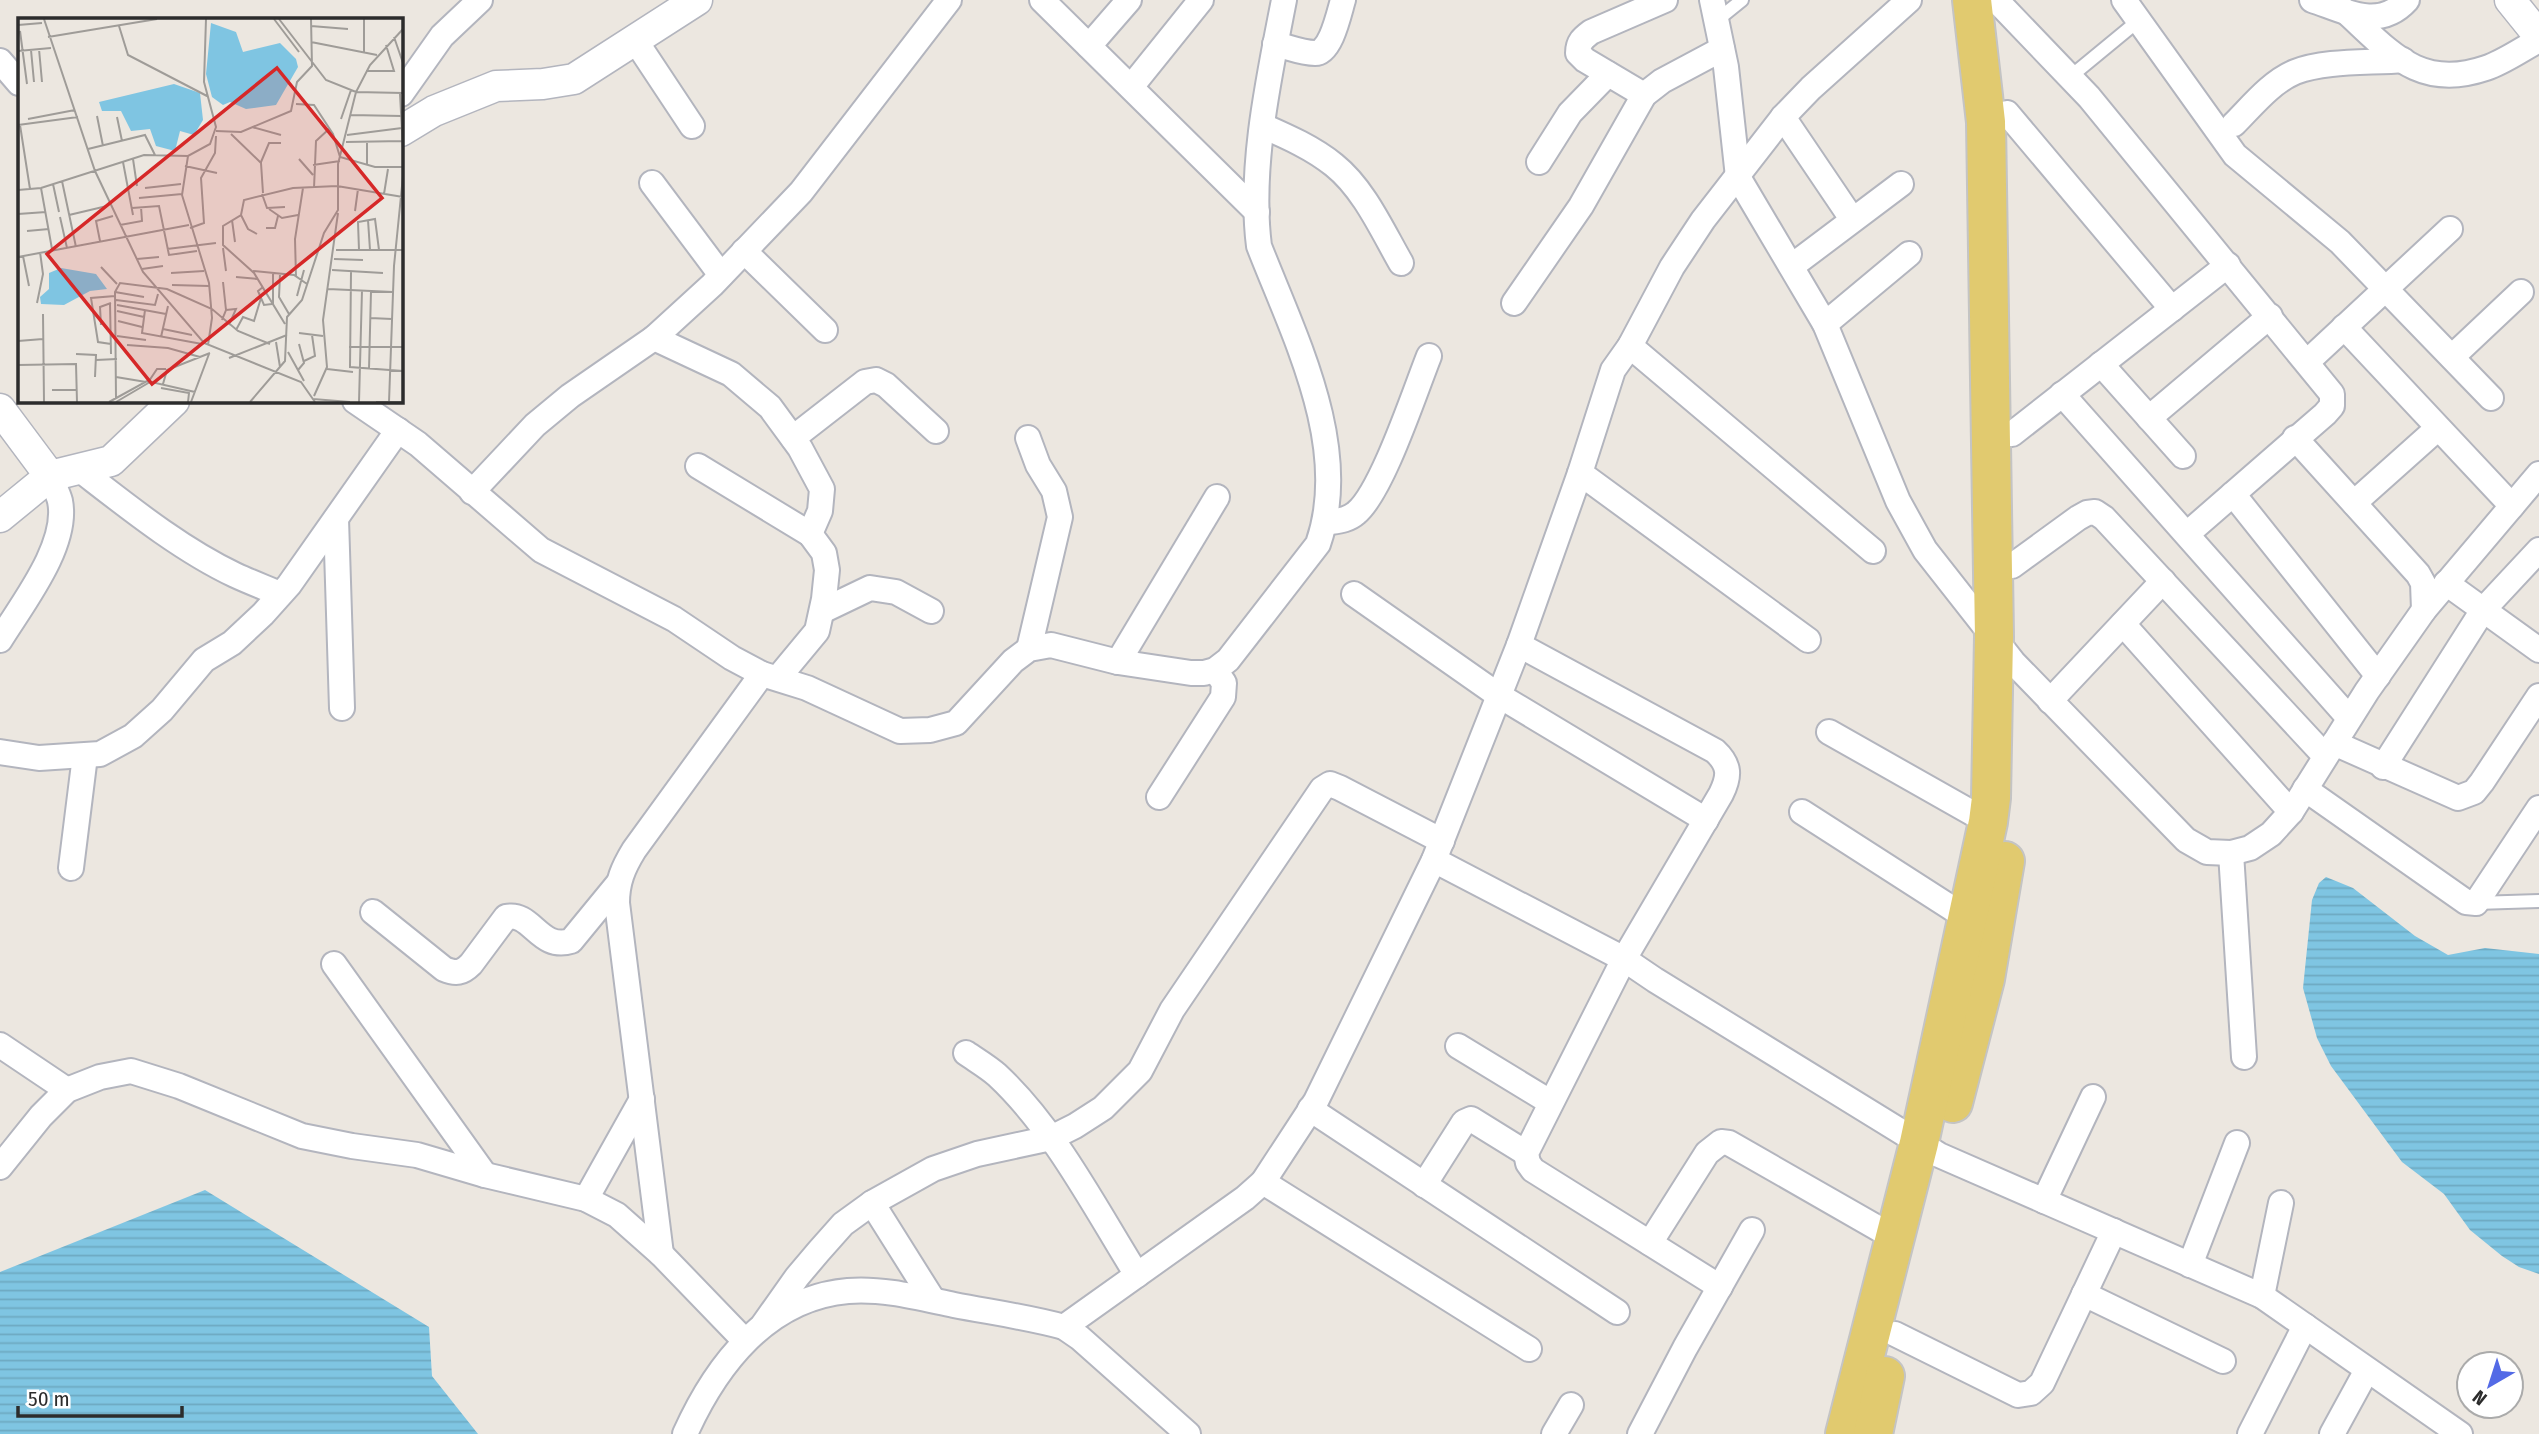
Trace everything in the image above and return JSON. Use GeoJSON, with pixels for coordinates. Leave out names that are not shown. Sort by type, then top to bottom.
{"type":"FeatureCollection","features":[{"type":"Feature","properties":{"kind":"main road"},"geometry":{"type":"LineString","coordinates":[[1844,1434],[1895,1238],[1929,1149],[1985,979],[2011,826],[1986,122],[1972,0]]}},
{"type":"Feature","properties":{"kind":"main road"},"geometry":{"type":"LineString","coordinates":[[1873,1434],[1895,1334],[1920,1244],[1929,1149],[1967,918],[1988,822],[2012,566],[2011,190],[2000,34],[1994,0]]}},
{"type":"Feature","properties":{"kind":"street"},"geometry":{"type":"LineString","coordinates":[[402,93],[442,36],[480,0]]}},
{"type":"Feature","properties":{"kind":"street"},"geometry":{"type":"LineString","coordinates":[[402,130],[434,111],[496,86],[543,84],[574,79],[697,0]]}},
{"type":"Feature","properties":{"kind":"street"},"geometry":{"type":"LineString","coordinates":[[472,492],[535,425],[570,396],[654,338],[721,275],[801,192],[949,0]]}},
{"type":"Feature","properties":{"kind":"street"},"geometry":{"type":"LineString","coordinates":[[1042,0],[1257,212]]}},
{"type":"Feature","properties":{"kind":"street"},"geometry":{"type":"LineString","coordinates":[[1089,46],[1129,0]]}},
{"type":"Feature","properties":{"kind":"street"},"geometry":{"type":"LineString","coordinates":[[1131,87],[1201,0]]}},
{"type":"Feature","properties":{"kind":"street"},"geometry":{"type":"LineString","coordinates":[[356,402],[398,430],[541,550],[674,620],[732,658],[770,676],[807,688],[900,731],[930,730],[956,723],[1013,662],[1029,649],[1051,645],[1118,662],[1191,673],[1215,670],[1228,660],[1318,544],[1329,500],[1327,448],[1306,365],[1259,246],[1255,191],[1284,0]]}},
{"type":"Feature","properties":{"kind":"street"},"geometry":{"type":"LineString","coordinates":[[1276,44],[1314,53],[1321,52],[1327,46],[1343,0]]}},
{"type":"Feature","properties":{"kind":"street"},"geometry":{"type":"LineString","coordinates":[[1644,95],[1578,53],[1578,46],[1591,32],[1665,0]]}},
{"type":"Feature","properties":{"kind":"street"},"geometry":{"type":"LineString","coordinates":[[1064,1327],[1245,1198],[1263,1182],[1310,1110],[1438,850],[1519,645],[1613,370],[1630,346],[1672,267],[1703,220],[1783,117],[1811,88],[1909,0]]}},
{"type":"Feature","properties":{"kind":"street"},"geometry":{"type":"LineString","coordinates":[[1994,0],[2089,97],[2332,394],[2332,406],[2187,534]]}},
{"type":"Feature","properties":{"kind":"street"},"geometry":{"type":"LineString","coordinates":[[2124,0],[2235,155],[2340,242],[2491,398]]}},
{"type":"Feature","properties":{"kind":"street"},"geometry":{"type":"LineString","coordinates":[[2312,0],[2364,17],[2386,16],[2399,9],[2407,0]]}},
{"type":"Feature","properties":{"kind":"street"},"geometry":{"type":"LineString","coordinates":[[2345,11],[2403,61],[2429,74],[2457,75],[2488,67],[2537,31],[2510,0]]}},
{"type":"Feature","properties":{"kind":"street"},"geometry":{"type":"LineString","coordinates":[[1714,11],[1722,49],[1738,177],[1825,324],[1898,501],[1925,550],[2003,650],[2186,841],[2207,852],[2231,853],[2250,848],[2271,834],[2291,812],[2329,749],[2424,610],[2539,474]]}},
{"type":"Feature","properties":{"kind":"street"},"geometry":{"type":"LineString","coordinates":[[635,40],[692,126]]}},
{"type":"Feature","properties":{"kind":"street"},"geometry":{"type":"LineString","coordinates":[[1514,303],[1581,206],[1644,95],[1662,81],[1722,49]]}},
{"type":"Feature","properties":{"kind":"street"},"geometry":{"type":"LineString","coordinates":[[0,61],[18,82]]}},
{"type":"Feature","properties":{"kind":"street"},"geometry":{"type":"LineString","coordinates":[[2234,124],[2273,85],[2294,72],[2315,66],[2403,61]]}},
{"type":"Feature","properties":{"kind":"street"},"geometry":{"type":"LineString","coordinates":[[1539,162],[1570,113],[1608,74]]}},
{"type":"Feature","properties":{"kind":"street"},"geometry":{"type":"LineString","coordinates":[[2007,113],[2172,309]]}},
{"type":"Feature","properties":{"kind":"street"},"geometry":{"type":"LineString","coordinates":[[1783,117],[1852,219]]}},
{"type":"Feature","properties":{"kind":"street"},"geometry":{"type":"LineString","coordinates":[[1263,125],[1305,146],[1342,173],[1356,187],[1401,263]]}},
{"type":"Feature","properties":{"kind":"street"},"geometry":{"type":"LineString","coordinates":[[652,183],[721,275]]}},
{"type":"Feature","properties":{"kind":"street"},"geometry":{"type":"LineString","coordinates":[[1792,265],[1901,184]]}},
{"type":"Feature","properties":{"kind":"street"},"geometry":{"type":"LineString","coordinates":[[2306,362],[2450,229]]}},
{"type":"Feature","properties":{"kind":"street"},"geometry":{"type":"LineString","coordinates":[[744,251],[825,330]]}},
{"type":"Feature","properties":{"kind":"street"},"geometry":{"type":"LineString","coordinates":[[1825,324],[1909,254]]}},
{"type":"Feature","properties":{"kind":"street"},"geometry":{"type":"LineString","coordinates":[[2012,433],[2228,265]]}},
{"type":"Feature","properties":{"kind":"street"},"geometry":{"type":"LineString","coordinates":[[2452,357],[2521,292]]}},
{"type":"Feature","properties":{"kind":"street"},"geometry":{"type":"LineString","coordinates":[[2148,418],[2270,316]]}},
{"type":"Feature","properties":{"kind":"street"},"geometry":{"type":"LineString","coordinates":[[2344,327],[2512,506]]}},
{"type":"Feature","properties":{"kind":"street"},"geometry":{"type":"LineString","coordinates":[[654,338],[731,374],[770,407],[793,438],[822,489],[820,511],[810,534]]}},
{"type":"Feature","properties":{"kind":"street"},"geometry":{"type":"LineString","coordinates":[[1630,346],[1873,551]]}},
{"type":"Feature","properties":{"kind":"street"},"geometry":{"type":"LineString","coordinates":[[1325,523],[1346,520],[1358,512],[1373,491],[1429,356]]}},
{"type":"Feature","properties":{"kind":"street"},"geometry":{"type":"LineString","coordinates":[[2101,364],[2183,456]]}},
{"type":"Feature","properties":{"kind":"street"},"geometry":{"type":"LineString","coordinates":[[793,438],[865,382],[876,380],[886,385],[936,431]]}},
{"type":"Feature","properties":{"kind":"street"},"geometry":{"type":"LineString","coordinates":[[2062,394],[2350,718]]}},
{"type":"Feature","properties":{"kind":"street"},"geometry":{"type":"LineString","coordinates":[[0,517],[50,476],[111,461],[173,402]]}},
{"type":"Feature","properties":{"kind":"street"},"geometry":{"type":"LineString","coordinates":[[0,409],[50,476],[61,502],[58,538],[42,573],[0,640]]}},
{"type":"Feature","properties":{"kind":"street"},"geometry":{"type":"LineString","coordinates":[[2354,503],[2438,428]]}},
{"type":"Feature","properties":{"kind":"street"},"geometry":{"type":"LineString","coordinates":[[0,752],[39,758],[100,754],[133,736],[162,710],[204,660],[232,643],[281,594],[398,430]]}},
{"type":"Feature","properties":{"kind":"street"},"geometry":{"type":"LineString","coordinates":[[1028,438],[1038,465],[1054,491],[1060,517],[1029,649]]}},
{"type":"Feature","properties":{"kind":"street"},"geometry":{"type":"LineString","coordinates":[[2295,438],[2418,574],[2423,583],[2424,610]]}},
{"type":"Feature","properties":{"kind":"street"},"geometry":{"type":"LineString","coordinates":[[373,912],[444,969],[454,973],[464,971],[506,917],[513,915],[521,918],[550,941],[561,944],[571,940],[617,885],[634,850],[770,676],[817,631],[827,570],[824,552],[810,534],[698,466]]}},
{"type":"Feature","properties":{"kind":"street"},"geometry":{"type":"LineString","coordinates":[[79,469],[140,516],[233,575],[281,594]]}},
{"type":"Feature","properties":{"kind":"street"},"geometry":{"type":"LineString","coordinates":[[1580,473],[1808,640]]}},
{"type":"Feature","properties":{"kind":"street"},"geometry":{"type":"LineString","coordinates":[[2233,494],[2378,676]]}},
{"type":"Feature","properties":{"kind":"street"},"geometry":{"type":"LineString","coordinates":[[1118,662],[1217,497]]}},
{"type":"Feature","properties":{"kind":"street"},"geometry":{"type":"LineString","coordinates":[[2012,566],[2078,518],[2095,512],[2104,518],[2329,749],[2384,766],[2458,798],[2467,796],[2482,782],[2539,696]]}},
{"type":"Feature","properties":{"kind":"street"},"geometry":{"type":"LineString","coordinates":[[336,519],[342,708]]}},
{"type":"Feature","properties":{"kind":"street"},"geometry":{"type":"LineString","coordinates":[[2384,766],[2483,610],[2539,550]]}},
{"type":"Feature","properties":{"kind":"street"},"geometry":{"type":"LineString","coordinates":[[2050,701],[2163,581]]}},
{"type":"Feature","properties":{"kind":"street"},"geometry":{"type":"LineString","coordinates":[[2446,583],[2539,650]]}},
{"type":"Feature","properties":{"kind":"street"},"geometry":{"type":"LineString","coordinates":[[822,611],[870,589],[896,592],[931,611]]}},
{"type":"Feature","properties":{"kind":"street"},"geometry":{"type":"LineString","coordinates":[[1354,594],[1498,695],[1706,820]]}},
{"type":"Feature","properties":{"kind":"street"},"geometry":{"type":"LineString","coordinates":[[2123,624],[2291,812]]}},
{"type":"Feature","properties":{"kind":"street"},"geometry":{"type":"LineString","coordinates":[[1519,645],[1714,751],[1723,759],[1728,770],[1727,781],[1706,820],[1624,958],[1526,1153],[1533,1170],[1720,1287]]}},
{"type":"Feature","properties":{"kind":"street"},"geometry":{"type":"LineString","coordinates":[[1159,797],[1223,697],[1224,683],[1215,670]]}},
{"type":"Feature","properties":{"kind":"street"},"geometry":{"type":"LineString","coordinates":[[1829,732],[1988,822]]}},
{"type":"Feature","properties":{"kind":"street"},"geometry":{"type":"LineString","coordinates":[[71,868],[85,755]]}},
{"type":"Feature","properties":{"kind":"street"},"geometry":{"type":"LineString","coordinates":[[685,1434],[699,1402],[723,1366],[754,1333],[797,1277],[843,1224],[872,1203],[933,1169],[977,1154],[1051,1138],[1075,1126],[1103,1108],[1140,1071],[1172,1010],[1322,789],[1330,784],[1624,958],[1655,980],[1929,1149],[2262,1296],[2460,1434]]}},
{"type":"Feature","properties":{"kind":"street"},"geometry":{"type":"LineString","coordinates":[[2305,789],[2466,902],[2476,904],[2539,808]]}},
{"type":"Feature","properties":{"kind":"street"},"geometry":{"type":"LineString","coordinates":[[1802,812],[1967,918]]}},
{"type":"Feature","properties":{"kind":"street"},"geometry":{"type":"LineString","coordinates":[[2231,853],[2244,1057]]}},
{"type":"Feature","properties":{"kind":"street"},"geometry":{"type":"LineString","coordinates":[[617,885],[617,903],[661,1254]]}},
{"type":"Feature","properties":{"kind":"street"},"geometry":{"type":"LineString","coordinates":[[334,964],[485,1175]]}},
{"type":"Feature","properties":{"kind":"street"},"geometry":{"type":"LineString","coordinates":[[0,1045],[67,1090]]}},
{"type":"Feature","properties":{"kind":"street"},"geometry":{"type":"LineString","coordinates":[[1458,1046],[1550,1102]]}},
{"type":"Feature","properties":{"kind":"street"},"geometry":{"type":"LineString","coordinates":[[966,1053],[996,1074],[1051,1138],[1137,1275]]}},
{"type":"Feature","properties":{"kind":"street"},"geometry":{"type":"LineString","coordinates":[[0,1167],[41,1116],[67,1090],[100,1077],[131,1071],[178,1086],[302,1136],[417,1155],[485,1175],[586,1199],[617,1215],[754,1333]]}},
{"type":"Feature","properties":{"kind":"street"},"geometry":{"type":"LineString","coordinates":[[2044,1201],[2093,1097]]}},
{"type":"Feature","properties":{"kind":"street"},"geometry":{"type":"LineString","coordinates":[[586,1199],[642,1099]]}},
{"type":"Feature","properties":{"kind":"street"},"geometry":{"type":"LineString","coordinates":[[1310,1110],[1617,1312]]}},
{"type":"Feature","properties":{"kind":"street"},"geometry":{"type":"LineString","coordinates":[[1424,1185],[1464,1122],[1471,1119],[1526,1153]]}},
{"type":"Feature","properties":{"kind":"street"},"geometry":{"type":"LineString","coordinates":[[1650,1243],[1707,1153],[1721,1142],[1729,1143],[1895,1238]]}},
{"type":"Feature","properties":{"kind":"street"},"geometry":{"type":"LineString","coordinates":[[2190,1265],[2238,1143]]}},
{"type":"Feature","properties":{"kind":"street"},"geometry":{"type":"LineString","coordinates":[[1263,1182],[1530,1349]]}},
{"type":"Feature","properties":{"kind":"street"},"geometry":{"type":"LineString","coordinates":[[872,1203],[933,1300]]}},
{"type":"Feature","properties":{"kind":"street"},"geometry":{"type":"LineString","coordinates":[[2262,1296],[2281,1203]]}},
{"type":"Feature","properties":{"kind":"street"},"geometry":{"type":"LineString","coordinates":[[1640,1434],[1752,1230]]}},
{"type":"Feature","properties":{"kind":"street"},"geometry":{"type":"LineString","coordinates":[[1895,1334],[2018,1395],[2031,1394],[2042,1383],[2114,1231]]}},
{"type":"Feature","properties":{"kind":"street"},"geometry":{"type":"LineString","coordinates":[[754,1333],[814,1296],[851,1290],[933,1300],[1064,1327],[1080,1338],[1188,1434]]}},
{"type":"Feature","properties":{"kind":"street"},"geometry":{"type":"LineString","coordinates":[[2084,1294],[2223,1361]]}},
{"type":"Feature","properties":{"kind":"street"},"geometry":{"type":"LineString","coordinates":[[2249,1434],[2305,1326]]}},
{"type":"Feature","properties":{"kind":"street"},"geometry":{"type":"LineString","coordinates":[[2332,1434],[2367,1370]]}},
{"type":"Feature","properties":{"kind":"street"},"geometry":{"type":"LineString","coordinates":[[1554,1434],[1571,1405]]}},
{"type":"Feature","properties":{"kind":"lane"},"geometry":{"type":"LineString","coordinates":[[1714,11],[1742,0]]}},
{"type":"Feature","properties":{"kind":"lane"},"geometry":{"type":"LineString","coordinates":[[2070,77],[2138,21]]}},
{"type":"Feature","properties":{"kind":"lane"},"geometry":{"type":"LineString","coordinates":[[2476,904],[2539,901]]}},
{"type":"Feature","properties":{"kind":"water"},"geometry":{"type":"Polygon","coordinates":[[[2326,877],[2353,888],[2415,936],[2448,955],[2485,948],[2539,954],[2539,1274],[2519,1267],[2470,1230],[2444,1194],[2402,1162],[2331,1066],[2317,1038],[2303,988],[2312,900],[2319,883],[2326,877]]]}},
{"type":"Feature","properties":{"kind":"water"},"geometry":{"type":"Polygon","coordinates":[[[205,1190],[429,1327],[432,1376],[478,1434],[0,1434],[0,1272],[205,1190]]]}}]}
